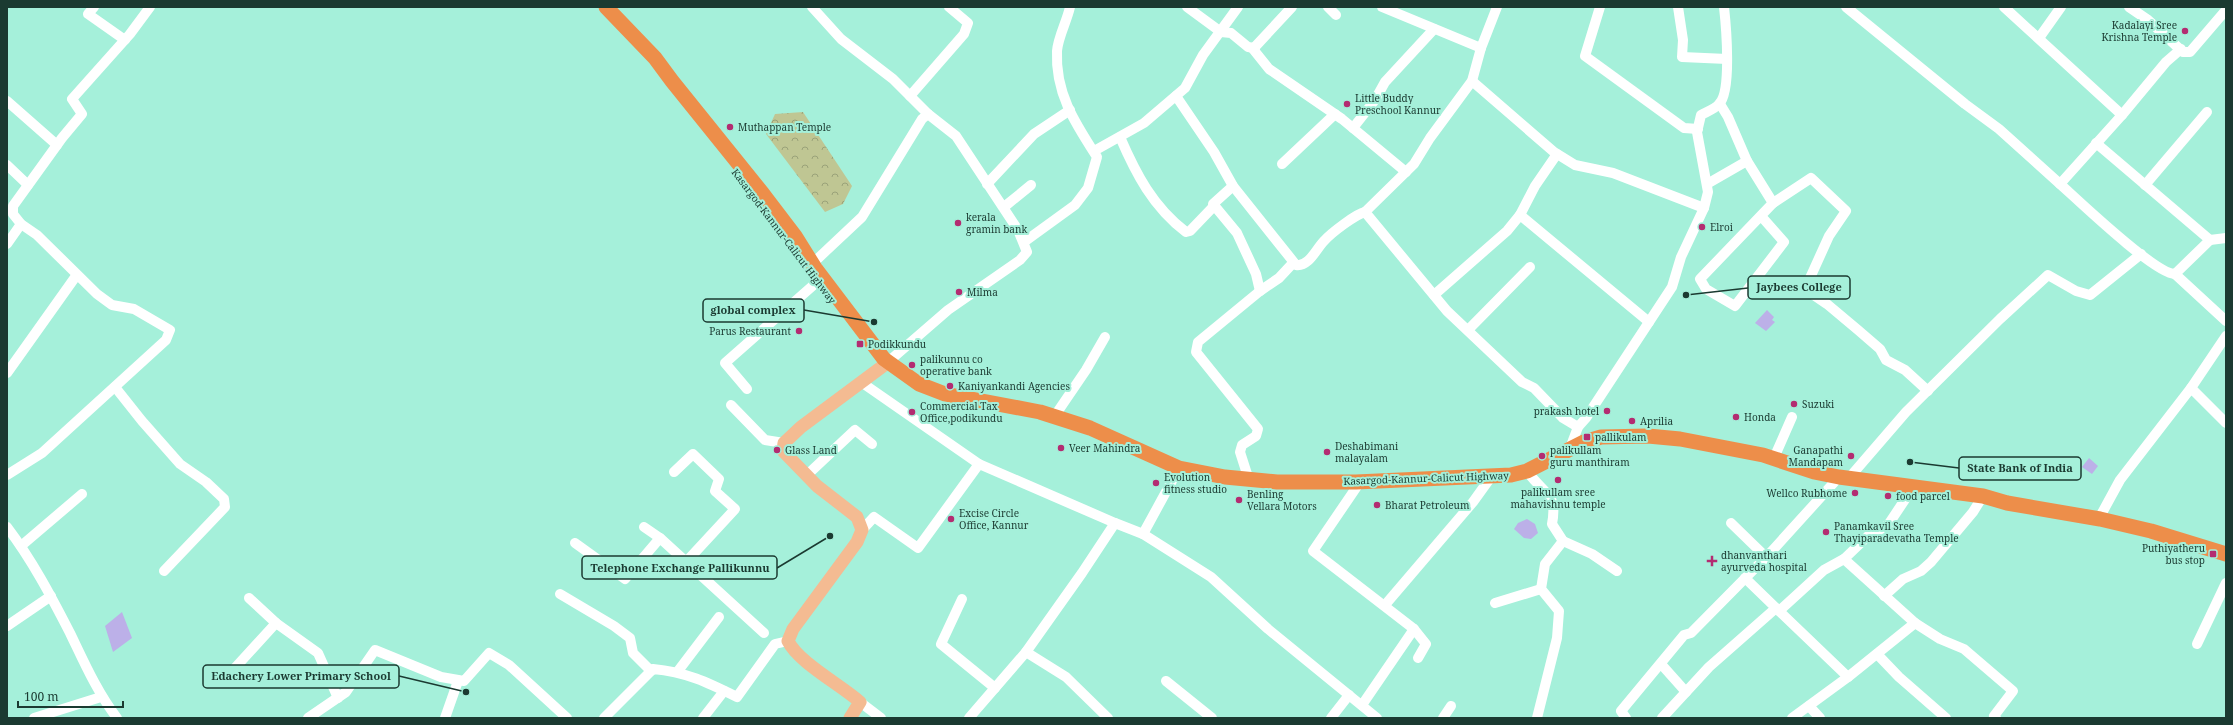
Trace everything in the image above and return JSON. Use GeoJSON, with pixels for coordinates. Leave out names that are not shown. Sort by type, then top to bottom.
{"type":"FeatureCollection","features":[{"type":"Feature","properties":{"kind":"highway","name":"Kasargod-Kannur-Calicut Highway"},"geometry":{"type":"LineString","coordinates":[[594,7],[660,76],[785,234],[817,282],[885,364],[900,380],[931,395],[954,402],[1041,418],[1054,417],[1090,428],[1179,468],[1247,480],[1360,482],[1491,477],[1527,471],[1569,451],[1584,442],[1601,437],[1648,436],[1721,446],[1774,458],[1814,472],[1844,478],[1986,496],[2007,503],[2101,516],[2226,548]]}},
{"type":"Feature","properties":{"kind":"highway","name":"Kasargod-Kannur-Calicut Highway"},"geometry":{"type":"LineString","coordinates":[[606,7],[655,58],[795,236],[812,264],[885,364]]}},
{"type":"Feature","properties":{"kind":"highway","name":"Kasargod-Kannur-Calicut Highway"},"geometry":{"type":"LineString","coordinates":[[2101,516],[2226,554]]}},
{"type":"Feature","properties":{"kind":"main road"},"geometry":{"type":"LineString","coordinates":[[850,718],[860,702],[802,657],[788,641],[793,629],[857,542],[862,530],[857,517],[807,475],[783,451],[784,443],[801,427],[885,364]]}},
{"type":"Feature","properties":{"kind":"street"},"geometry":{"type":"LineString","coordinates":[[94,7],[88,14],[125,40]]}},
{"type":"Feature","properties":{"kind":"street"},"geometry":{"type":"LineString","coordinates":[[7,475],[42,453],[166,340],[170,330],[134,309],[112,305],[76,276],[37,235],[21,224],[13,214],[10,203],[28,185],[82,114],[72,99],[125,40],[150,7]]}},
{"type":"Feature","properties":{"kind":"street"},"geometry":{"type":"LineString","coordinates":[[812,7],[841,39],[893,79],[928,114],[956,136],[986,184],[1004,207],[1024,242],[1026,252],[1020,260],[942,314],[885,364]]}},
{"type":"Feature","properties":{"kind":"street"},"geometry":{"type":"LineString","coordinates":[[910,96],[964,34],[968,23],[950,7]]}},
{"type":"Feature","properties":{"kind":"street"},"geometry":{"type":"LineString","coordinates":[[1024,242],[1075,205],[1088,188],[1097,157],[1070,110],[1059,85],[1057,50],[1070,7]]}},
{"type":"Feature","properties":{"kind":"street"},"geometry":{"type":"LineString","coordinates":[[1187,7],[1221,32],[1231,34],[1248,47],[1254,48]]}},
{"type":"Feature","properties":{"kind":"street"},"geometry":{"type":"LineString","coordinates":[[1094,151],[1144,123],[1185,88],[1203,55],[1238,7]]}},
{"type":"Feature","properties":{"kind":"street"},"geometry":{"type":"LineString","coordinates":[[1254,48],[1292,7]]}},
{"type":"Feature","properties":{"kind":"street"},"geometry":{"type":"LineString","coordinates":[[1328,7],[1336,15]]}},
{"type":"Feature","properties":{"kind":"street"},"geometry":{"type":"LineString","coordinates":[[1382,7],[1481,48]]}},
{"type":"Feature","properties":{"kind":"street"},"geometry":{"type":"LineString","coordinates":[[1176,96],[1214,152],[1233,186],[1257,214],[1293,263],[1299,266],[1302,265],[1325,240],[1356,216],[1365,212],[1414,164],[1430,138],[1472,82],[1481,48],[1496,7]]}},
{"type":"Feature","properties":{"kind":"street"},"geometry":{"type":"LineString","coordinates":[[1600,7],[1585,56],[1684,128],[1698,129]]}},
{"type":"Feature","properties":{"kind":"street"},"geometry":{"type":"LineString","coordinates":[[1678,7],[1683,40],[1682,57],[1727,59]]}},
{"type":"Feature","properties":{"kind":"street"},"geometry":{"type":"LineString","coordinates":[[1569,451],[1578,427],[1586,418],[1672,287],[1682,257],[1704,208],[1708,192],[1698,129],[1701,115],[1720,104],[1726,90],[1727,59],[1724,7]]}},
{"type":"Feature","properties":{"kind":"street"},"geometry":{"type":"LineString","coordinates":[[1846,7],[1965,104],[1999,128],[2060,184],[2141,254],[2169,274],[2175,274],[2226,321]]}},
{"type":"Feature","properties":{"kind":"street"},"geometry":{"type":"LineString","coordinates":[[2004,7],[2122,115]]}},
{"type":"Feature","properties":{"kind":"street"},"geometry":{"type":"LineString","coordinates":[[2039,38],[2061,7]]}},
{"type":"Feature","properties":{"kind":"street"},"geometry":{"type":"LineString","coordinates":[[2129,7],[2148,20],[2181,50],[2190,52],[2226,10]]}},
{"type":"Feature","properties":{"kind":"street"},"geometry":{"type":"LineString","coordinates":[[1353,128],[1375,100],[1385,82],[1434,29]]}},
{"type":"Feature","properties":{"kind":"street"},"geometry":{"type":"LineString","coordinates":[[1254,48],[1253,49],[1269,69],[1335,114],[1406,172]]}},
{"type":"Feature","properties":{"kind":"street"},"geometry":{"type":"LineString","coordinates":[[2060,184],[2122,115],[2166,62],[2181,50]]}},
{"type":"Feature","properties":{"kind":"street"},"geometry":{"type":"LineString","coordinates":[[1472,82],[1558,154],[1575,166],[1613,172],[1704,208]]}},
{"type":"Feature","properties":{"kind":"street"},"geometry":{"type":"LineString","coordinates":[[7,101],[57,145]]}},
{"type":"Feature","properties":{"kind":"street"},"geometry":{"type":"LineString","coordinates":[[1720,104],[1747,161],[1773,203]]}},
{"type":"Feature","properties":{"kind":"street"},"geometry":{"type":"LineString","coordinates":[[986,184],[1034,134],[1070,110]]}},
{"type":"Feature","properties":{"kind":"street"},"geometry":{"type":"LineString","coordinates":[[2145,185],[2208,112]]}},
{"type":"Feature","properties":{"kind":"street"},"geometry":{"type":"LineString","coordinates":[[812,264],[862,217],[922,119],[928,114]]}},
{"type":"Feature","properties":{"kind":"street"},"geometry":{"type":"LineString","coordinates":[[1282,164],[1335,114]]}},
{"type":"Feature","properties":{"kind":"street"},"geometry":{"type":"LineString","coordinates":[[1120,137],[1135,172],[1155,202],[1186,232],[1190,231],[1214,206],[1213,204],[1233,186]]}},
{"type":"Feature","properties":{"kind":"street"},"geometry":{"type":"LineString","coordinates":[[2096,143],[2210,240]]}},
{"type":"Feature","properties":{"kind":"street"},"geometry":{"type":"LineString","coordinates":[[1434,295],[1507,231],[1520,215],[1535,186],[1558,154]]}},
{"type":"Feature","properties":{"kind":"street"},"geometry":{"type":"LineString","coordinates":[[1707,184],[1747,161]]}},
{"type":"Feature","properties":{"kind":"street"},"geometry":{"type":"LineString","coordinates":[[7,165],[28,185]]}},
{"type":"Feature","properties":{"kind":"street"},"geometry":{"type":"LineString","coordinates":[[1761,216],[1784,242],[1735,306],[1706,289],[1700,279],[1773,203],[1810,178],[1846,211],[1829,236],[1805,289],[1827,304],[1880,350],[1886,360],[1905,370],[1928,391]]}},
{"type":"Feature","properties":{"kind":"street"},"geometry":{"type":"LineString","coordinates":[[1004,207],[1031,185]]}},
{"type":"Feature","properties":{"kind":"street"},"geometry":{"type":"LineString","coordinates":[[1214,206],[1237,233],[1256,274],[1260,291]]}},
{"type":"Feature","properties":{"kind":"street"},"geometry":{"type":"LineString","coordinates":[[1365,212],[1434,295],[1468,330],[1522,382],[1534,388],[1563,418],[1578,427]]}},
{"type":"Feature","properties":{"kind":"street"},"geometry":{"type":"LineString","coordinates":[[1520,215],[1649,322]]}},
{"type":"Feature","properties":{"kind":"street"},"geometry":{"type":"LineString","coordinates":[[7,244],[21,224]]}},
{"type":"Feature","properties":{"kind":"street"},"geometry":{"type":"LineString","coordinates":[[2175,274],[2210,240],[2226,238]]}},
{"type":"Feature","properties":{"kind":"street"},"geometry":{"type":"LineString","coordinates":[[1626,718],[1621,711],[1684,635],[1691,633],[1844,478],[1906,412],[2000,319],[2048,275],[2076,291],[2090,295],[2141,254]]}},
{"type":"Feature","properties":{"kind":"street"},"geometry":{"type":"LineString","coordinates":[[1247,480],[1248,477],[1240,452],[1242,445],[1256,436],[1258,430],[1196,352],[1198,342],[1260,291],[1279,278],[1293,263]]}},
{"type":"Feature","properties":{"kind":"street"},"geometry":{"type":"LineString","coordinates":[[1468,330],[1530,267]]}},
{"type":"Feature","properties":{"kind":"street"},"geometry":{"type":"LineString","coordinates":[[7,374],[76,276]]}},
{"type":"Feature","properties":{"kind":"street"},"geometry":{"type":"LineString","coordinates":[[747,389],[725,363],[817,282]]}},
{"type":"Feature","properties":{"kind":"street"},"geometry":{"type":"LineString","coordinates":[[2101,516],[2120,480],[2191,388],[2226,336]]}},
{"type":"Feature","properties":{"kind":"street"},"geometry":{"type":"LineString","coordinates":[[1054,417],[1086,370],[1105,337]]}},
{"type":"Feature","properties":{"kind":"street"},"geometry":{"type":"LineString","coordinates":[[861,382],[979,464],[1143,534],[1211,577],[1268,629],[1377,718]]}},
{"type":"Feature","properties":{"kind":"street"},"geometry":{"type":"LineString","coordinates":[[115,387],[142,421],[180,464],[206,482],[224,499],[225,507],[164,571]]}},
{"type":"Feature","properties":{"kind":"street"},"geometry":{"type":"LineString","coordinates":[[2191,388],[2226,423]]}},
{"type":"Feature","properties":{"kind":"street"},"geometry":{"type":"LineString","coordinates":[[731,405],[765,440],[784,443]]}},
{"type":"Feature","properties":{"kind":"street"},"geometry":{"type":"LineString","coordinates":[[1774,458],[1792,417]]}},
{"type":"Feature","properties":{"kind":"street"},"geometry":{"type":"LineString","coordinates":[[807,475],[856,430],[872,444]]}},
{"type":"Feature","properties":{"kind":"street"},"geometry":{"type":"LineString","coordinates":[[674,472],[693,454],[719,478],[715,491],[734,509],[686,562]]}},
{"type":"Feature","properties":{"kind":"street"},"geometry":{"type":"LineString","coordinates":[[862,530],[874,517],[918,548],[979,464]]}},
{"type":"Feature","properties":{"kind":"street"},"geometry":{"type":"LineString","coordinates":[[1143,534],[1179,468]]}},
{"type":"Feature","properties":{"kind":"street"},"geometry":{"type":"LineString","coordinates":[[1527,471],[1554,501],[1555,510],[1552,524],[1563,541],[1592,554],[1616,571]]}},
{"type":"Feature","properties":{"kind":"street"},"geometry":{"type":"LineString","coordinates":[[1385,605],[1473,502],[1491,477]]}},
{"type":"Feature","properties":{"kind":"street"},"geometry":{"type":"LineString","coordinates":[[1360,482],[1313,551],[1385,605],[1414,629],[1426,644],[1418,658]]}},
{"type":"Feature","properties":{"kind":"street"},"geometry":{"type":"LineString","coordinates":[[1662,718],[1709,667],[1824,570],[1844,559],[1868,536],[1888,526],[1914,486]]}},
{"type":"Feature","properties":{"kind":"street"},"geometry":{"type":"LineString","coordinates":[[21,546],[82,494]]}},
{"type":"Feature","properties":{"kind":"street"},"geometry":{"type":"LineString","coordinates":[[1884,596],[1903,579],[1921,571],[1931,562],[1986,496]]}},
{"type":"Feature","properties":{"kind":"street"},"geometry":{"type":"LineString","coordinates":[[970,718],[1026,652],[1082,573],[1115,523]]}},
{"type":"Feature","properties":{"kind":"street"},"geometry":{"type":"LineString","coordinates":[[1730,523],[1766,557]]}},
{"type":"Feature","properties":{"kind":"street"},"geometry":{"type":"LineString","coordinates":[[7,527],[21,546],[51,596],[101,697],[117,718]]}},
{"type":"Feature","properties":{"kind":"street"},"geometry":{"type":"LineString","coordinates":[[644,527],[660,538],[764,633]]}},
{"type":"Feature","properties":{"kind":"street"},"geometry":{"type":"LineString","coordinates":[[575,543],[625,579],[660,538]]}},
{"type":"Feature","properties":{"kind":"street"},"geometry":{"type":"LineString","coordinates":[[1537,718],[1557,638],[1559,611],[1541,589],[1545,564],[1563,541]]}},
{"type":"Feature","properties":{"kind":"street"},"geometry":{"type":"LineString","coordinates":[[1844,559],[1915,623],[1940,639],[1964,649],[2013,691],[1994,716],[1996,718]]}},
{"type":"Feature","properties":{"kind":"street"},"geometry":{"type":"LineString","coordinates":[[1745,578],[1848,677]]}},
{"type":"Feature","properties":{"kind":"street"},"geometry":{"type":"LineString","coordinates":[[2197,644],[2226,583]]}},
{"type":"Feature","properties":{"kind":"street"},"geometry":{"type":"LineString","coordinates":[[1495,603],[1541,589]]}},
{"type":"Feature","properties":{"kind":"street"},"geometry":{"type":"LineString","coordinates":[[560,594],[614,626],[630,638],[633,653],[651,671]]}},
{"type":"Feature","properties":{"kind":"street"},"geometry":{"type":"LineString","coordinates":[[7,626],[51,596]]}},
{"type":"Feature","properties":{"kind":"street"},"geometry":{"type":"LineString","coordinates":[[249,598],[276,623],[318,653],[338,698]]}},
{"type":"Feature","properties":{"kind":"street"},"geometry":{"type":"LineString","coordinates":[[962,599],[941,644],[995,688]]}},
{"type":"Feature","properties":{"kind":"street"},"geometry":{"type":"LineString","coordinates":[[678,672],[719,617]]}},
{"type":"Feature","properties":{"kind":"street"},"geometry":{"type":"LineString","coordinates":[[223,681],[276,623]]}},
{"type":"Feature","properties":{"kind":"street"},"geometry":{"type":"LineString","coordinates":[[1792,718],[1848,677],[1915,623]]}},
{"type":"Feature","properties":{"kind":"street"},"geometry":{"type":"LineString","coordinates":[[1362,705],[1414,629]]}},
{"type":"Feature","properties":{"kind":"street"},"geometry":{"type":"LineString","coordinates":[[604,718],[654,669],[678,672],[696,677],[736,697],[775,644],[788,641]]}},
{"type":"Feature","properties":{"kind":"street"},"geometry":{"type":"LineString","coordinates":[[308,718],[346,692],[375,650],[430,673],[458,681],[464,681],[489,652],[509,665],[567,718]]}},
{"type":"Feature","properties":{"kind":"street"},"geometry":{"type":"LineString","coordinates":[[1026,652],[1066,677],[1108,718]]}},
{"type":"Feature","properties":{"kind":"street"},"geometry":{"type":"LineString","coordinates":[[1877,654],[1934,714],[1946,718]]}},
{"type":"Feature","properties":{"kind":"street"},"geometry":{"type":"LineString","coordinates":[[1661,664],[1686,692]]}},
{"type":"Feature","properties":{"kind":"street"},"geometry":{"type":"LineString","coordinates":[[445,718],[458,681]]}},
{"type":"Feature","properties":{"kind":"street"},"geometry":{"type":"LineString","coordinates":[[1166,681],[1212,718]]}},
{"type":"Feature","properties":{"kind":"street"},"geometry":{"type":"LineString","coordinates":[[703,718],[724,691]]}},
{"type":"Feature","properties":{"kind":"street"},"geometry":{"type":"LineString","coordinates":[[1331,718],[1349,695]]}},
{"type":"Feature","properties":{"kind":"street"},"geometry":{"type":"LineString","coordinates":[[34,718],[101,697]]}},
{"type":"Feature","properties":{"kind":"street"},"geometry":{"type":"LineString","coordinates":[[860,702],[882,718]]}},
{"type":"Feature","properties":{"kind":"street"},"geometry":{"type":"LineString","coordinates":[[1443,718],[1451,706]]}},
{"type":"Feature","properties":{"kind":"street"},"geometry":{"type":"LineString","coordinates":[[1809,706],[1820,718]]}},
{"type":"Feature","properties":{"kind":"green space"},"geometry":{"type":"Polygon","coordinates":[[[803,112],[852,186],[843,204],[825,212],[766,134],[775,114],[803,112]]]}},
{"type":"Feature","properties":{"kind":"shaded area"},"geometry":{"type":"Polygon","coordinates":[[[1767,310],[1774,317],[1772,320],[1775,322],[1766,331],[1755,323],[1767,310]]]}},
{"type":"Feature","properties":{"kind":"shaded area"},"geometry":{"type":"Polygon","coordinates":[[[2089,458],[2098,466],[2092,474],[2082,467],[2089,458]]]}},
{"type":"Feature","properties":{"kind":"shaded area"},"geometry":{"type":"Polygon","coordinates":[[[1527,519],[1535,524],[1538,533],[1531,539],[1524,538],[1514,529],[1518,523],[1527,519]]]}},
{"type":"Feature","properties":{"kind":"shaded area"},"geometry":{"type":"Polygon","coordinates":[[[122,612],[132,638],[113,652],[105,626],[122,612]]]}},
{"type":"Feature","properties":{"kind":"place","name":"Kadalayi Sree Krishna Temple"},"geometry":{"type":"Point","coordinates":[2185,31]}},
{"type":"Feature","properties":{"kind":"place","name":"Little Buddy Preschool Kannur"},"geometry":{"type":"Point","coordinates":[1347,104]}},
{"type":"Feature","properties":{"kind":"place","name":"Muthappan Temple"},"geometry":{"type":"Point","coordinates":[730,127]}},
{"type":"Feature","properties":{"kind":"place","name":"kerala gramin bank"},"geometry":{"type":"Point","coordinates":[958,223]}},
{"type":"Feature","properties":{"kind":"place","name":"Elroi"},"geometry":{"type":"Point","coordinates":[1702,227]}},
{"type":"Feature","properties":{"kind":"place","name":"Milma"},"geometry":{"type":"Point","coordinates":[959,292]}},
{"type":"Feature","properties":{"kind":"place","name":"Jaybees College"},"geometry":{"type":"Point","coordinates":[1686,295]}},
{"type":"Feature","properties":{"kind":"place","name":"global complex"},"geometry":{"type":"Point","coordinates":[874,322]}},
{"type":"Feature","properties":{"kind":"place","name":"Parus Restaurant"},"geometry":{"type":"Point","coordinates":[799,331]}},
{"type":"Feature","properties":{"kind":"place","name":"Podikkundu"},"geometry":{"type":"Point","coordinates":[860,344]}},
{"type":"Feature","properties":{"kind":"place","name":"palikunnu co operative bank"},"geometry":{"type":"Point","coordinates":[912,365]}},
{"type":"Feature","properties":{"kind":"place","name":"Kaniyankandi Agencies"},"geometry":{"type":"Point","coordinates":[950,386]}},
{"type":"Feature","properties":{"kind":"place","name":"Suzuki"},"geometry":{"type":"Point","coordinates":[1794,404]}},
{"type":"Feature","properties":{"kind":"place","name":"prakash hotel"},"geometry":{"type":"Point","coordinates":[1607,411]}},
{"type":"Feature","properties":{"kind":"place","name":"Commercial Tax Office,podikundu"},"geometry":{"type":"Point","coordinates":[912,412]}},
{"type":"Feature","properties":{"kind":"place","name":"Honda"},"geometry":{"type":"Point","coordinates":[1736,417]}},
{"type":"Feature","properties":{"kind":"place","name":"Aprilia"},"geometry":{"type":"Point","coordinates":[1632,421]}},
{"type":"Feature","properties":{"kind":"place","name":"pallikulam"},"geometry":{"type":"Point","coordinates":[1587,437]}},
{"type":"Feature","properties":{"kind":"place","name":"Veer Mahindra"},"geometry":{"type":"Point","coordinates":[1061,448]}},
{"type":"Feature","properties":{"kind":"place","name":"Glass Land"},"geometry":{"type":"Point","coordinates":[777,450]}},
{"type":"Feature","properties":{"kind":"place","name":"Deshabimani malayalam"},"geometry":{"type":"Point","coordinates":[1327,452]}},
{"type":"Feature","properties":{"kind":"place","name":"palikullam guru manthiram"},"geometry":{"type":"Point","coordinates":[1542,456]}},
{"type":"Feature","properties":{"kind":"place","name":"Ganapathi Mandapam"},"geometry":{"type":"Point","coordinates":[1851,456]}},
{"type":"Feature","properties":{"kind":"place","name":"State Bank of India"},"geometry":{"type":"Point","coordinates":[1910,462]}},
{"type":"Feature","properties":{"kind":"place","name":"palikullam sree mahavishnu temple"},"geometry":{"type":"Point","coordinates":[1558,480]}},
{"type":"Feature","properties":{"kind":"place","name":"Evolution fitness studio"},"geometry":{"type":"Point","coordinates":[1156,483]}},
{"type":"Feature","properties":{"kind":"place","name":"Wellco Rubhome"},"geometry":{"type":"Point","coordinates":[1855,493]}},
{"type":"Feature","properties":{"kind":"place","name":"food parcel"},"geometry":{"type":"Point","coordinates":[1888,496]}},
{"type":"Feature","properties":{"kind":"place","name":"Benling Vellara Motors"},"geometry":{"type":"Point","coordinates":[1239,500]}},
{"type":"Feature","properties":{"kind":"place","name":"Bharat Petroleum"},"geometry":{"type":"Point","coordinates":[1377,505]}},
{"type":"Feature","properties":{"kind":"place","name":"Excise Circle Office, Kannur"},"geometry":{"type":"Point","coordinates":[951,519]}},
{"type":"Feature","properties":{"kind":"place","name":"Panamkavil Sree Thayiparadevatha Temple"},"geometry":{"type":"Point","coordinates":[1826,532]}},
{"type":"Feature","properties":{"kind":"place","name":"Telephone Exchange Pallikunnu"},"geometry":{"type":"Point","coordinates":[830,536]}},
{"type":"Feature","properties":{"kind":"place","name":"Puthiyatheru bus stop"},"geometry":{"type":"Point","coordinates":[2213,554]}},
{"type":"Feature","properties":{"kind":"place","name":"dhanvanthari ayurveda hospital"},"geometry":{"type":"Point","coordinates":[1712,561]}},
{"type":"Feature","properties":{"kind":"place","name":"Edachery Lower Primary School"},"geometry":{"type":"Point","coordinates":[466,692]}}]}
